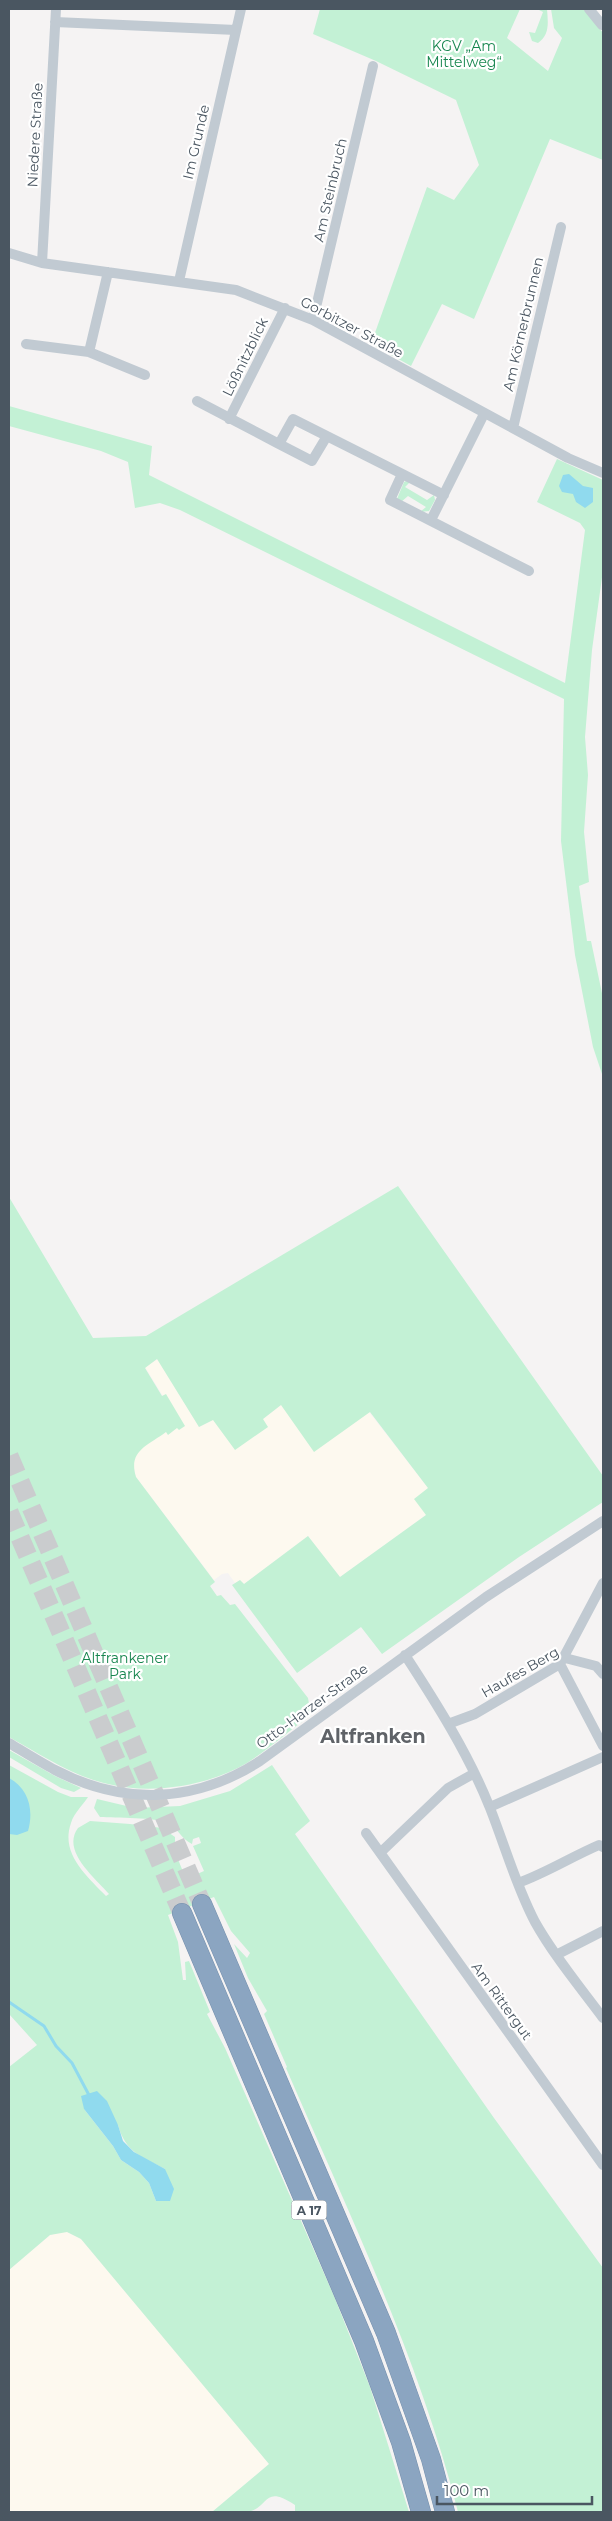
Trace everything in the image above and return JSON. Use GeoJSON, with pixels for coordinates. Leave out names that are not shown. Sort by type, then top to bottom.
{"type":"FeatureCollection","features":[{"type":"Feature","properties":{"kind":"highway","name":"A 17"},"geometry":{"type":"LineString","coordinates":[[202,1904],[386,2333],[431,2459],[445,2512]]}},
{"type":"Feature","properties":{"kind":"highway","name":"A 17"},"geometry":{"type":"LineString","coordinates":[[182,1913],[364,2341],[401,2442],[421,2512]]}},
{"type":"Feature","properties":{"kind":"street","name":"Niedere Straße"},"geometry":{"type":"LineString","coordinates":[[42,263],[56,9]]}},
{"type":"Feature","properties":{"kind":"street","name":"Im Grunde"},"geometry":{"type":"LineString","coordinates":[[179,281],[241,9]]}},
{"type":"Feature","properties":{"kind":"street"},"geometry":{"type":"LineString","coordinates":[[589,9],[602,25]]}},
{"type":"Feature","properties":{"kind":"street"},"geometry":{"type":"LineString","coordinates":[[55,22],[236,30]]}},
{"type":"Feature","properties":{"kind":"street","name":"Am Steinbruch"},"geometry":{"type":"LineString","coordinates":[[313,320],[373,66]]}},
{"type":"Feature","properties":{"kind":"street","name":"Am Körnerbrunnen"},"geometry":{"type":"LineString","coordinates":[[513,428],[561,227]]}},
{"type":"Feature","properties":{"kind":"street","name":"Gorbitzer Straße"},"geometry":{"type":"LineString","coordinates":[[9,253],[42,263],[236,290],[313,320],[484,414],[568,458],[603,473]]}},
{"type":"Feature","properties":{"kind":"street"},"geometry":{"type":"LineString","coordinates":[[89,352],[108,272]]}},
{"type":"Feature","properties":{"kind":"street","name":"Lößnitzblick"},"geometry":{"type":"LineString","coordinates":[[229,419],[284,308]]}},
{"type":"Feature","properties":{"kind":"street"},"geometry":{"type":"LineString","coordinates":[[26,344],[89,352],[145,375]]}},
{"type":"Feature","properties":{"kind":"street","name":"Lößnitzblick"},"geometry":{"type":"LineString","coordinates":[[197,401],[312,461],[327,436]]}},
{"type":"Feature","properties":{"kind":"street"},"geometry":{"type":"LineString","coordinates":[[431,520],[484,414]]}},
{"type":"Feature","properties":{"kind":"street"},"geometry":{"type":"LineString","coordinates":[[279,444],[292,419],[444,495]]}},
{"type":"Feature","properties":{"kind":"street"},"geometry":{"type":"LineString","coordinates":[[402,474],[390,500],[529,570]]}},
{"type":"Feature","properties":{"kind":"street","name":"Otto-Harzer-Straße"},"geometry":{"type":"LineString","coordinates":[[9,1743],[56,1770],[100,1788],[128,1795],[179,1793],[225,1780],[247,1769],[486,1597],[603,1521]]}},
{"type":"Feature","properties":{"kind":"street"},"geometry":{"type":"LineString","coordinates":[[603,1583],[562,1661],[603,1746]]}},
{"type":"Feature","properties":{"kind":"street"},"geometry":{"type":"LineString","coordinates":[[405,1656],[448,1724],[490,1807],[518,1883],[535,1921],[556,1955],[603,2018]]}},
{"type":"Feature","properties":{"kind":"street","name":"Haufes Berg"},"geometry":{"type":"LineString","coordinates":[[448,1724],[475,1714],[562,1661],[596,1666],[603,1674]]}},
{"type":"Feature","properties":{"kind":"street"},"geometry":{"type":"LineString","coordinates":[[490,1807],[603,1757]]}},
{"type":"Feature","properties":{"kind":"street"},"geometry":{"type":"LineString","coordinates":[[381,1852],[448,1788],[473,1774]]}},
{"type":"Feature","properties":{"kind":"street","name":"Am Rittergut"},"geometry":{"type":"LineString","coordinates":[[366,1833],[603,2165]]}},
{"type":"Feature","properties":{"kind":"street"},"geometry":{"type":"LineString","coordinates":[[518,1883],[548,1872],[560,1862],[599,1845],[603,1847]]}},
{"type":"Feature","properties":{"kind":"street"},"geometry":{"type":"LineString","coordinates":[[556,1955],[603,1931]]}},
{"type":"Feature","properties":{"kind":"shaded area"},"geometry":{"type":"Polygon","coordinates":[[[158,1359],[199,1427],[213,1420],[268,1427],[262,1420],[281,1405],[369,1412],[428,1488],[426,1515],[340,1577],[308,1536],[244,1584],[240,1580],[235,1583],[228,1573],[222,1574],[214,1580],[136,1477],[133,1465],[135,1455],[165,1395],[163,1396],[145,1367],[158,1359]]]}},
{"type":"Feature","properties":{"kind":"shaded area"},"geometry":{"type":"Polygon","coordinates":[[[67,2232],[81,2239],[269,2464],[212,2512],[9,2512],[9,2270],[50,2235],[67,2232]]]}},
{"type":"Feature","properties":{"kind":"green space","name":"KGV „Am Mittelweg“"},"geometry":{"type":"Polygon","coordinates":[[[320,9],[520,9],[507,38],[548,71],[562,38],[554,28],[551,9],[585,9],[603,33],[603,160],[550,139],[474,319],[442,304],[411,366],[371,344],[427,187],[454,200],[479,165],[456,100],[376,61],[313,34],[320,9]]]}},
{"type":"Feature","properties":{"kind":"green space"},"geometry":{"type":"Polygon","coordinates":[[[537,9],[547,9],[548,19],[545,36],[538,43],[532,41],[529,32],[535,33],[543,12],[537,9]]]}},
{"type":"Feature","properties":{"kind":"green space"},"geometry":{"type":"Polygon","coordinates":[[[9,406],[152,446],[149,475],[565,683],[585,530],[580,523],[537,502],[557,459],[603,480],[603,570],[592,650],[585,737],[588,775],[584,832],[589,882],[579,886],[587,941],[591,941],[603,998],[603,1077],[593,1047],[575,955],[561,841],[564,699],[180,510],[160,503],[135,508],[128,462],[101,451],[9,426],[9,406]]]}},
{"type":"Feature","properties":{"kind":"green space"},"geometry":{"type":"Polygon","coordinates":[[[406,481],[410,482],[405,487],[427,500],[434,495],[435,500],[429,511],[420,512],[426,507],[408,496],[401,502],[397,499],[406,481]]]}},
{"type":"Feature","properties":{"kind":"green space","name":"Altfrankener Park"},"geometry":{"type":"Polygon","coordinates":[[[398,1186],[603,1476],[603,1502],[519,1557],[382,1654],[361,1627],[297,1673],[232,1585],[240,1580],[244,1584],[308,1536],[340,1577],[426,1515],[414,1499],[428,1488],[370,1412],[314,1452],[281,1405],[263,1419],[268,1427],[235,1450],[213,1420],[199,1427],[157,1359],[145,1368],[162,1396],[166,1394],[185,1426],[179,1430],[177,1428],[168,1435],[166,1432],[141,1450],[135,1461],[136,1477],[215,1582],[210,1586],[217,1596],[221,1595],[230,1605],[235,1604],[308,1698],[311,1715],[255,1758],[232,1771],[197,1783],[161,1788],[125,1787],[82,1776],[9,1737],[9,1197],[93,1338],[146,1336],[398,1186]]]}},
{"type":"Feature","properties":{"kind":"green space"},"geometry":{"type":"Polygon","coordinates":[[[9,1750],[55,1776],[81,1788],[74,1792],[61,1788],[9,1757],[9,1750]]]}},
{"type":"Feature","properties":{"kind":"green space"},"geometry":{"type":"Polygon","coordinates":[[[9,1765],[58,1792],[71,1797],[88,1797],[72,1819],[69,1845],[77,1864],[106,1896],[109,1894],[82,1864],[74,1846],[74,1837],[78,1828],[90,1821],[162,1828],[175,1837],[175,1852],[186,1879],[204,1871],[193,1846],[201,1843],[199,1837],[193,1839],[192,1844],[171,1825],[162,1821],[100,1817],[94,1808],[97,1799],[135,1808],[180,1806],[230,1791],[272,1765],[310,1821],[295,1834],[494,2118],[603,2268],[603,2512],[458,2512],[424,2398],[403,2342],[358,2232],[286,2068],[264,2014],[267,2011],[248,1978],[234,1944],[247,1958],[250,1953],[231,1931],[214,1897],[168,1915],[178,1942],[183,1980],[186,1980],[185,1962],[189,1961],[210,2012],[207,2014],[225,2048],[334,2296],[370,2387],[409,2512],[295,2512],[295,2505],[285,2499],[272,2497],[255,2509],[244,2513],[212,2512],[269,2464],[81,2239],[67,2232],[50,2235],[9,2270],[9,2067],[37,2045],[9,2014],[9,1765]],[[84,2109],[113,2146],[121,2160],[139,2172],[149,2183],[156,2201],[165,2169],[142,2157],[130,2148],[125,2142],[118,2125],[84,2109]]]}},
{"type":"Feature","properties":{"kind":"water"},"geometry":{"type":"Polygon","coordinates":[[[569,474],[583,486],[593,488],[593,502],[585,508],[576,502],[573,494],[562,492],[559,486],[563,475],[569,474]]]}},
{"type":"Feature","properties":{"kind":"water"},"geometry":{"type":"Polygon","coordinates":[[[9,1778],[21,1788],[30,1808],[28,1831],[17,1835],[9,1834],[9,1778]]]}},
{"type":"Feature","properties":{"kind":"water"},"geometry":{"type":"Polygon","coordinates":[[[97,2091],[107,2101],[123,2141],[134,2152],[165,2169],[174,2189],[170,2201],[156,2201],[149,2183],[139,2172],[121,2160],[113,2146],[84,2109],[81,2096],[97,2091]]]}},
{"type":"Feature","properties":{"kind":"waterway"},"geometry":{"type":"LineString","coordinates":[[9,2002],[44,2026],[56,2046],[72,2063],[90,2097]]}},
{"type":"Feature","properties":{"kind":"tunnel"},"geometry":{"type":"LineString","coordinates":[[9,1456],[202,1904]]}},
{"type":"Feature","properties":{"kind":"tunnel"},"geometry":{"type":"LineString","coordinates":[[9,1512],[182,1913]]}},
{"type":"Feature","properties":{"kind":"district","name":"Altfranken"},"geometry":{"type":"Point","coordinates":[373,1736]}}]}
